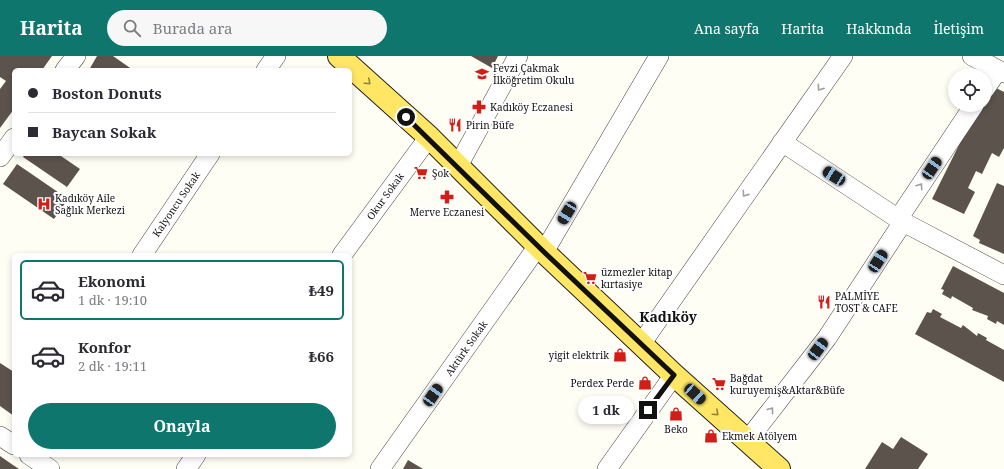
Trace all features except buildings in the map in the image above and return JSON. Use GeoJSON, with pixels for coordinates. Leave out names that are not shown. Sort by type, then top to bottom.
{"type":"FeatureCollection","features":[{"type":"Feature","properties":{"kind":"main road"},"geometry":{"type":"LineString","coordinates":[[339,56],[429,137],[541,249],[674,375],[779,469]]}},
{"type":"Feature","properties":{"kind":"street"},"geometry":{"type":"LineString","coordinates":[[67,68],[76,56]]}},
{"type":"Feature","properties":{"kind":"street"},"geometry":{"type":"LineString","coordinates":[[267,68],[276,56]]}},
{"type":"Feature","properties":{"kind":"street"},"geometry":{"type":"LineString","coordinates":[[458,166],[518,56]]}},
{"type":"Feature","properties":{"kind":"street","name":"Aktürk Sokak"},"geometry":{"type":"LineString","coordinates":[[380,469],[541,249],[659,56]]}},
{"type":"Feature","properties":{"kind":"street"},"geometry":{"type":"LineString","coordinates":[[641,344],[843,56]]}},
{"type":"Feature","properties":{"kind":"street"},"geometry":{"type":"LineString","coordinates":[[972,56],[1002,71],[992,82]]}},
{"type":"Feature","properties":{"kind":"street"},"geometry":{"type":"LineString","coordinates":[[747,441],[826,338],[970,112]]}},
{"type":"Feature","properties":{"kind":"street","name":"Okur Sokak"},"geometry":{"type":"LineString","coordinates":[[343,253],[429,137]]}},
{"type":"Feature","properties":{"kind":"street"},"geometry":{"type":"LineString","coordinates":[[0,157],[12,141]]}},
{"type":"Feature","properties":{"kind":"street"},"geometry":{"type":"LineString","coordinates":[[782,142],[901,220],[1004,275]]}},
{"type":"Feature","properties":{"kind":"street","name":"Kalyoncu Sokak"},"geometry":{"type":"LineString","coordinates":[[143,253],[209,156]]}},
{"type":"Feature","properties":{"kind":"street"},"geometry":{"type":"LineString","coordinates":[[607,469],[674,375]]}},
{"type":"Feature","properties":{"kind":"street"},"geometry":{"type":"LineString","coordinates":[[32,457],[50,469]]}},
{"type":"Feature","properties":{"kind":"street"},"geometry":{"type":"LineString","coordinates":[[186,469],[195,457]]}},
{"type":"Feature","properties":{"kind":"place","name":"Fevzi Çakmak İlköğretim Okulu"},"geometry":{"type":"Point","coordinates":[482,74]}},
{"type":"Feature","properties":{"kind":"place","name":"Kadıköy Eczanesi"},"geometry":{"type":"Point","coordinates":[479,107]}},
{"type":"Feature","properties":{"kind":"place","name":"Pirin Büfe"},"geometry":{"type":"Point","coordinates":[455,125]}},
{"type":"Feature","properties":{"kind":"place","name":"Şok"},"geometry":{"type":"Point","coordinates":[421,173]}},
{"type":"Feature","properties":{"kind":"place","name":"Merve Eczanesi"},"geometry":{"type":"Point","coordinates":[447,197]}},
{"type":"Feature","properties":{"kind":"place","name":"Kadıköy Aile Sağlık Merkezi"},"geometry":{"type":"Point","coordinates":[44,204]}},
{"type":"Feature","properties":{"kind":"place","name":"üzmezler kitap kırtasiye"},"geometry":{"type":"Point","coordinates":[590,278]}},
{"type":"Feature","properties":{"kind":"place","name":"PALMİYE TOST & CAFE"},"geometry":{"type":"Point","coordinates":[824,302]}},
{"type":"Feature","properties":{"kind":"place","name":"yigit elektrik"},"geometry":{"type":"Point","coordinates":[620,355]}},
{"type":"Feature","properties":{"kind":"place","name":"Perdex Perde"},"geometry":{"type":"Point","coordinates":[645,383]}},
{"type":"Feature","properties":{"kind":"place","name":"Bağdat kuruyemiş&Aktar&Büfe"},"geometry":{"type":"Point","coordinates":[719,384]}},
{"type":"Feature","properties":{"kind":"place","name":"Beko"},"geometry":{"type":"Point","coordinates":[676,414]}},
{"type":"Feature","properties":{"kind":"place","name":"Ekmek Atölyem"},"geometry":{"type":"Point","coordinates":[711,436]}},
{"type":"Feature","properties":{"kind":"district","name":"Kadıköy"},"geometry":{"type":"Point","coordinates":[668,317]}},
{"type":"Feature","properties":{"kind":"route"},"geometry":{"type":"LineString","coordinates":[[406,117],[429,137],[544,252],[674,375],[648,410]]}}]}
